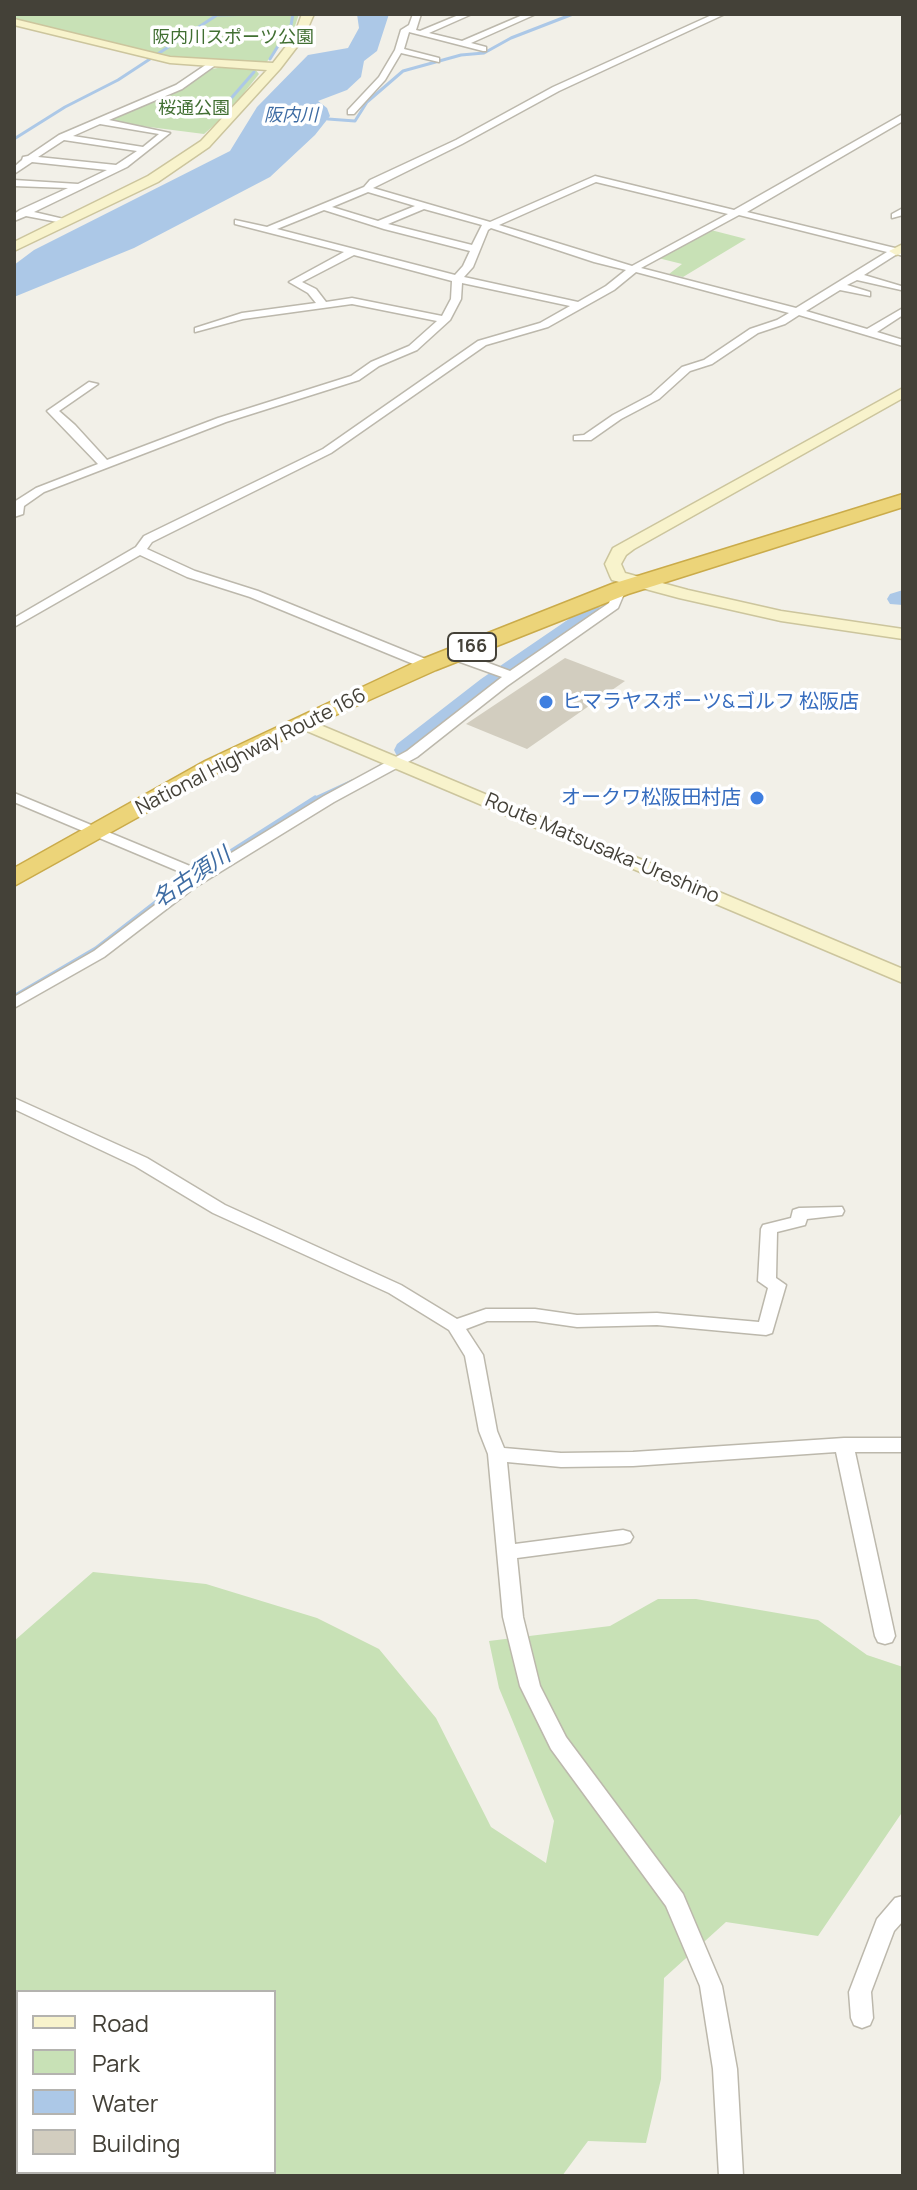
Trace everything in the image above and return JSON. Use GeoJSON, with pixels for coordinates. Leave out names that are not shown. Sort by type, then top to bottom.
{"type":"FeatureCollection","features":[{"type":"Feature","properties":{"kind":"highway","name":"National Highway Route 166"},"geometry":{"type":"LineString","coordinates":[[14,878],[213,766],[301,722],[428,665],[620,589],[903,500]]}},
{"type":"Feature","properties":{"kind":"main road"},"geometry":{"type":"LineString","coordinates":[[14,247],[153,179],[205,144],[276,67],[299,37],[308,14]]}},
{"type":"Feature","properties":{"kind":"main road"},"geometry":{"type":"LineString","coordinates":[[14,22],[152,57],[276,67]]}},
{"type":"Feature","properties":{"kind":"main road"},"geometry":{"type":"LineString","coordinates":[[903,392],[619,552],[613,564],[618,576],[763,612],[903,634]]}},
{"type":"Feature","properties":{"kind":"main road","name":"Route Matsusaka-Ureshino"},"geometry":{"type":"LineString","coordinates":[[301,722],[903,977]]}},
{"type":"Feature","properties":{"kind":"street"},"geometry":{"type":"LineString","coordinates":[[417,14],[412,31],[483,49]]}},
{"type":"Feature","properties":{"kind":"street"},"geometry":{"type":"LineString","coordinates":[[421,33],[468,14]]}},
{"type":"Feature","properties":{"kind":"street"},"geometry":{"type":"LineString","coordinates":[[462,44],[532,14]]}},
{"type":"Feature","properties":{"kind":"street"},"geometry":{"type":"LineString","coordinates":[[267,230],[367,189],[373,182],[459,142],[556,89],[721,14]]}},
{"type":"Feature","properties":{"kind":"street"},"geometry":{"type":"LineString","coordinates":[[351,112],[382,78],[399,50],[405,30],[413,26]]}},
{"type":"Feature","properties":{"kind":"street"},"geometry":{"type":"LineString","coordinates":[[399,50],[436,60]]}},
{"type":"Feature","properties":{"kind":"street"},"geometry":{"type":"LineString","coordinates":[[14,171],[26,159],[62,137],[179,87],[213,64]]}},
{"type":"Feature","properties":{"kind":"street"},"geometry":{"type":"LineString","coordinates":[[14,623],[140,550],[148,539],[327,451],[482,343],[533,330],[580,305],[634,270],[903,117]]}},
{"type":"Feature","properties":{"kind":"street"},"geometry":{"type":"LineString","coordinates":[[14,218],[116,168],[146,150],[166,133],[99,121]]}},
{"type":"Feature","properties":{"kind":"street"},"geometry":{"type":"LineString","coordinates":[[62,137],[146,150]]}},
{"type":"Feature","properties":{"kind":"street"},"geometry":{"type":"LineString","coordinates":[[26,159],[116,168]]}},
{"type":"Feature","properties":{"kind":"street"},"geometry":{"type":"LineString","coordinates":[[14,513],[19,512],[18,505],[40,490],[222,420],[355,378],[375,364],[413,348],[445,320],[456,299],[457,279],[468,267],[484,228],[595,179],[899,254]]}},
{"type":"Feature","properties":{"kind":"street"},"geometry":{"type":"LineString","coordinates":[[14,183],[80,186]]}},
{"type":"Feature","properties":{"kind":"street"},"geometry":{"type":"LineString","coordinates":[[367,189],[634,270],[903,343]]}},
{"type":"Feature","properties":{"kind":"street"},"geometry":{"type":"LineString","coordinates":[[380,224],[425,205]]}},
{"type":"Feature","properties":{"kind":"street"},"geometry":{"type":"LineString","coordinates":[[324,207],[475,249]]}},
{"type":"Feature","properties":{"kind":"street"},"geometry":{"type":"LineString","coordinates":[[14,209],[65,222]]}},
{"type":"Feature","properties":{"kind":"street"},"geometry":{"type":"LineString","coordinates":[[238,222],[457,279],[580,305]]}},
{"type":"Feature","properties":{"kind":"street"},"geometry":{"type":"LineString","coordinates":[[323,305],[312,291],[294,282],[352,252]]}},
{"type":"Feature","properties":{"kind":"street"},"geometry":{"type":"LineString","coordinates":[[578,438],[587,438],[617,417],[655,397],[686,369],[708,362],[754,331],[781,322],[855,276],[899,254]]}},
{"type":"Feature","properties":{"kind":"street"},"geometry":{"type":"LineString","coordinates":[[855,276],[897,288]]}},
{"type":"Feature","properties":{"kind":"street"},"geometry":{"type":"LineString","coordinates":[[838,286],[866,294]]}},
{"type":"Feature","properties":{"kind":"street"},"geometry":{"type":"LineString","coordinates":[[199,330],[242,316],[352,301],[445,320]]}},
{"type":"Feature","properties":{"kind":"street"},"geometry":{"type":"LineString","coordinates":[[867,334],[903,311]]}},
{"type":"Feature","properties":{"kind":"street"},"geometry":{"type":"LineString","coordinates":[[489,328],[513,334]]}},
{"type":"Feature","properties":{"kind":"street"},"geometry":{"type":"LineString","coordinates":[[93,384],[52,411],[105,465]]}},
{"type":"Feature","properties":{"kind":"street"},"geometry":{"type":"LineString","coordinates":[[140,550],[191,574],[254,594],[428,665]]}},
{"type":"Feature","properties":{"kind":"street"},"geometry":{"type":"LineString","coordinates":[[14,1003],[99,954],[199,874],[395,764],[511,675],[614,605],[620,589]]}},
{"type":"Feature","properties":{"kind":"street"},"geometry":{"type":"LineString","coordinates":[[454,655],[511,675]]}},
{"type":"Feature","properties":{"kind":"street"},"geometry":{"type":"LineString","coordinates":[[14,797],[199,874]]}},
{"type":"Feature","properties":{"kind":"street"},"geometry":{"type":"LineString","coordinates":[[14,1103],[141,1162],[219,1209],[395,1289],[455,1326],[474,1355],[488,1431],[497,1454],[513,1617],[530,1686],[558,1743],[675,1901],[711,1986],[725,2069],[731,2176]]}},
{"type":"Feature","properties":{"kind":"street"},"geometry":{"type":"LineString","coordinates":[[455,1326],[486,1315],[535,1315],[577,1321],[657,1319],[766,1329],[777,1285],[767,1281],[769,1229],[799,1221],[799,1214],[836,1211]]}},
{"type":"Feature","properties":{"kind":"street"},"geometry":{"type":"LineString","coordinates":[[497,1454],[561,1460],[633,1459],[844,1445],[903,1445]]}},
{"type":"Feature","properties":{"kind":"street"},"geometry":{"type":"LineString","coordinates":[[844,1445],[885,1636]]}},
{"type":"Feature","properties":{"kind":"street"},"geometry":{"type":"LineString","coordinates":[[506,1551],[528,1551],[623,1537]]}},
{"type":"Feature","properties":{"kind":"street"},"geometry":{"type":"LineString","coordinates":[[862,2018],[860,1992],[899,1915]]}},
{"type":"Feature","properties":{"kind":"green space","name":"阪内川スポーツ公園"},"geometry":{"type":"Polygon","coordinates":[[[14,14],[299,14],[295,26],[265,64],[188,60],[151,54],[14,19],[14,14]]]}},
{"type":"Feature","properties":{"kind":"green space","name":"桜通公園"},"geometry":{"type":"Polygon","coordinates":[[[212,69],[255,69],[259,74],[228,113],[204,134],[109,120],[182,89],[212,69]]]}},
{"type":"Feature","properties":{"kind":"green space"},"geometry":{"type":"Polygon","coordinates":[[[707,229],[746,239],[683,277],[669,274],[682,264],[658,258],[707,229]]]}},
{"type":"Feature","properties":{"kind":"green space"},"geometry":{"type":"Polygon","coordinates":[[[93,1572],[206,1584],[317,1618],[379,1649],[436,1718],[491,1827],[546,1863],[554,1821],[499,1688],[489,1641],[610,1626],[658,1599],[696,1599],[818,1620],[867,1655],[903,1667],[903,1811],[818,1936],[726,1922],[664,1978],[661,2079],[646,2143],[588,2141],[562,2176],[94,2176],[91,2174],[276,2174],[276,1990],[16,1990],[16,2116],[14,2114],[14,1641],[93,1572]]]}},
{"type":"Feature","properties":{"kind":"water","name":"阪内川"},"geometry":{"type":"Polygon","coordinates":[[[357,14],[389,14],[377,51],[364,61],[361,77],[347,90],[318,101],[327,108],[330,116],[315,135],[270,177],[134,248],[14,297],[14,265],[34,250],[230,151],[257,107],[308,55],[348,48],[359,28],[357,14]]]}},
{"type":"Feature","properties":{"kind":"building","name":"ヒマラヤスポーツ&ゴルフ 松阪店"},"geometry":{"type":"Polygon","coordinates":[[[565,658],[625,681],[527,749],[466,724],[565,658]]]}},
{"type":"Feature","properties":{"kind":"waterway"},"geometry":{"type":"LineString","coordinates":[[14,139],[65,107],[118,80],[217,15],[265,14]]}},
{"type":"Feature","properties":{"kind":"waterway"},"geometry":{"type":"LineString","coordinates":[[270,59],[291,25],[293,14]]}},
{"type":"Feature","properties":{"kind":"waterway"},"geometry":{"type":"LineString","coordinates":[[328,119],[355,121],[367,102],[403,71],[461,55],[484,53],[511,38],[573,14]]}},
{"type":"Feature","properties":{"kind":"waterway"},"geometry":{"type":"LineString","coordinates":[[220,111],[254,72]]}},
{"type":"Feature","properties":{"kind":"waterway","name":"名古須川"},"geometry":{"type":"LineString","coordinates":[[899,599],[903,597]]}},
{"type":"Feature","properties":{"kind":"waterway","name":"名古須川"},"geometry":{"type":"LineString","coordinates":[[407,750],[490,685],[594,613]]}},
{"type":"Feature","properties":{"kind":"waterway","name":"名古須川"},"geometry":{"type":"LineString","coordinates":[[312,800],[353,781]]}},
{"type":"Feature","properties":{"kind":"waterway","name":"名古須川"},"geometry":{"type":"LineString","coordinates":[[14,997],[96,949],[180,884],[315,798]]}},
{"type":"Feature","properties":{"kind":"place","name":"ヒマラヤスポーツ&ゴルフ 松阪店"},"geometry":{"type":"Point","coordinates":[546,702]}},
{"type":"Feature","properties":{"kind":"place","name":"オークワ松阪田村店"},"geometry":{"type":"Point","coordinates":[757,798]}}]}
